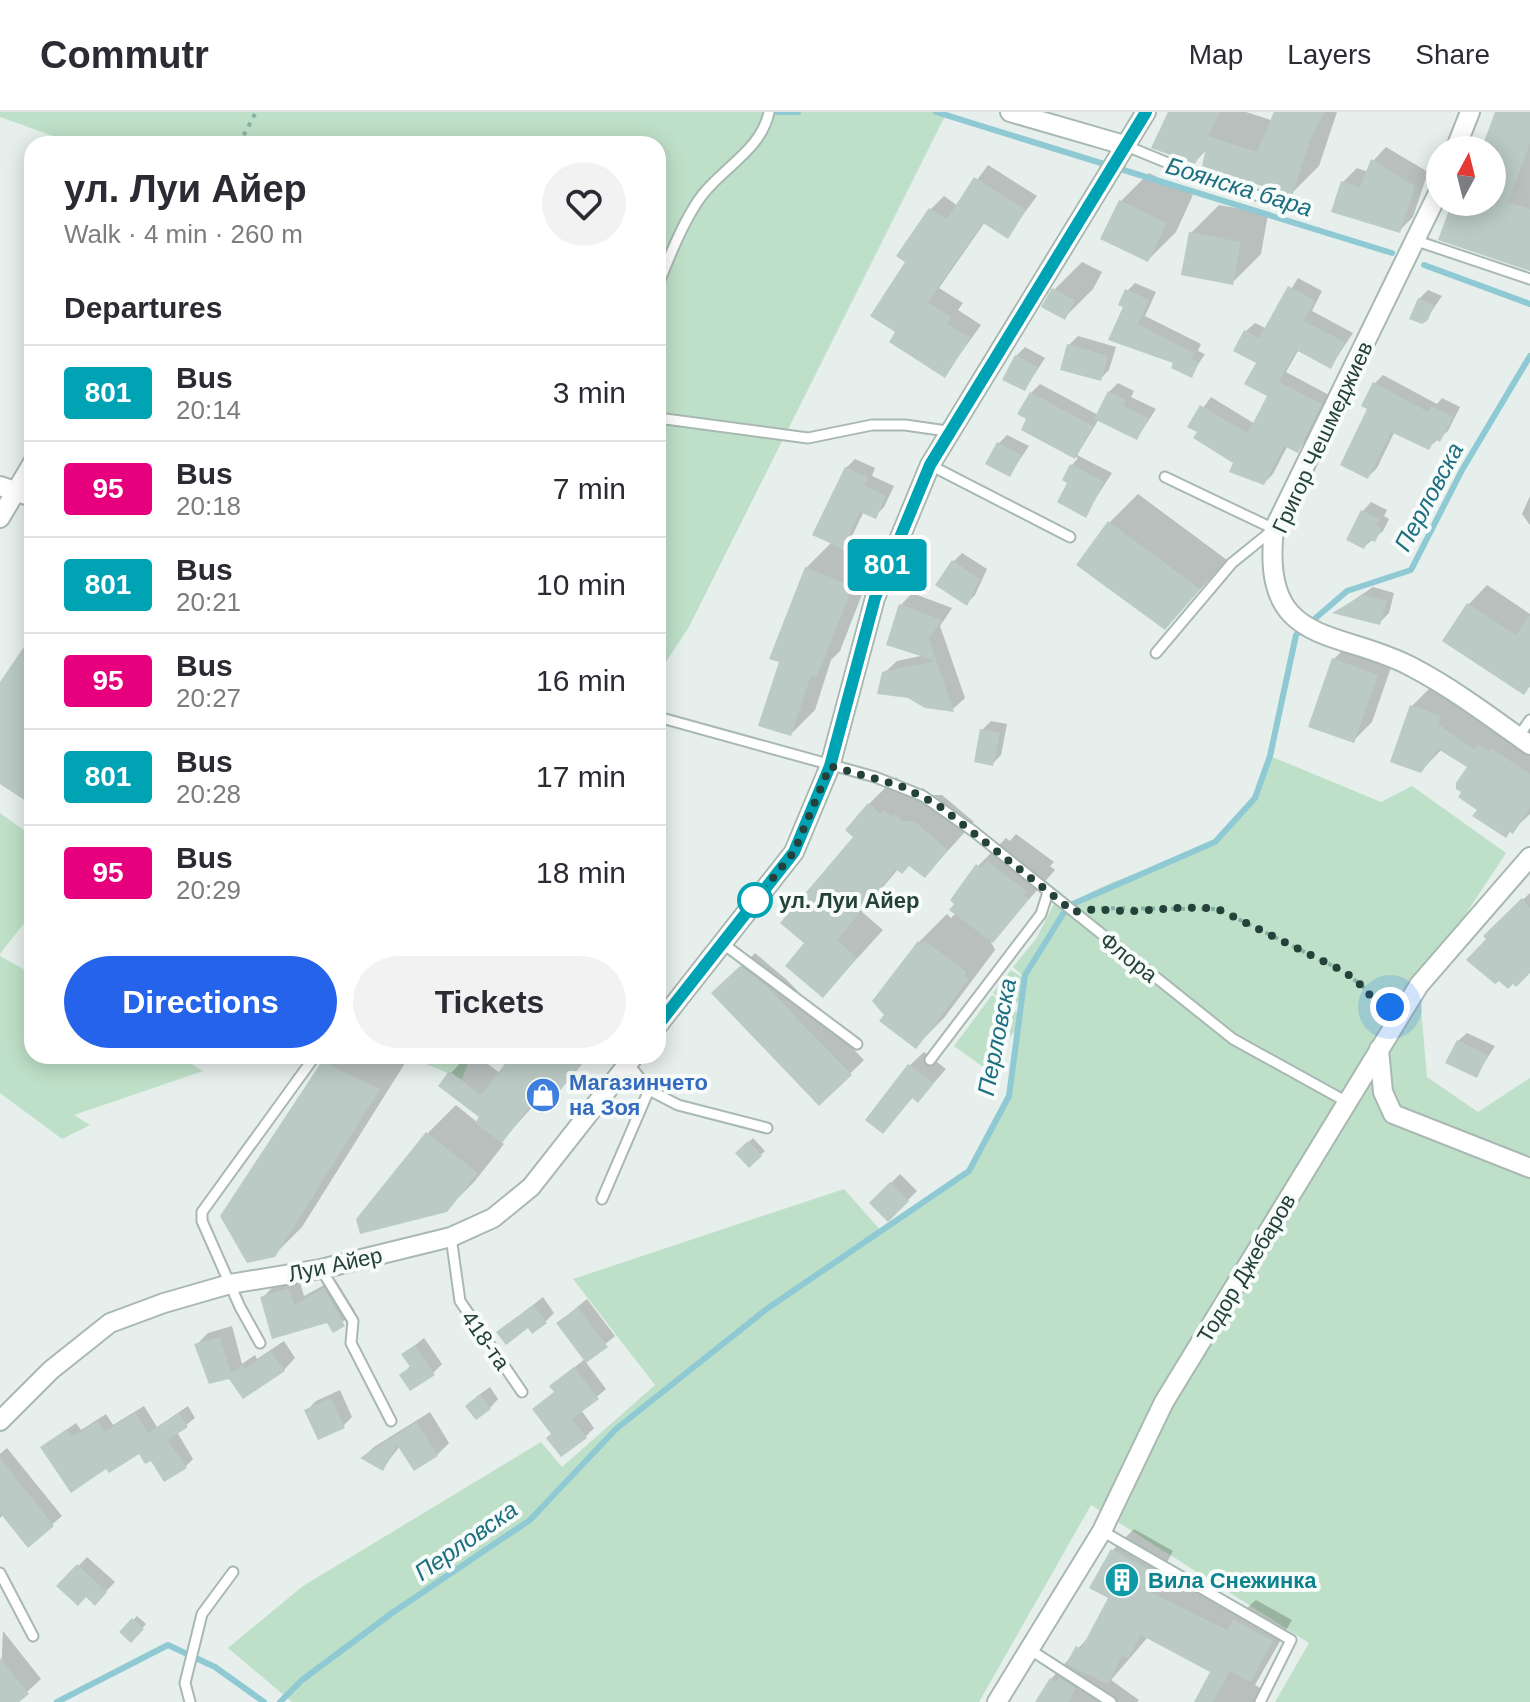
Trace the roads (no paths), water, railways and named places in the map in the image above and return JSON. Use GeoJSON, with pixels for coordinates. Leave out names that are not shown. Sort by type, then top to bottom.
{"type":"FeatureCollection","features":[{"type":"Feature","properties":{"kind":"street"},"geometry":{"type":"LineString","coordinates":[[1010,112],[1115,161]]}},
{"type":"Feature","properties":{"kind":"street"},"geometry":{"type":"LineString","coordinates":[[666,1015],[794,852],[830,766],[875,598],[930,465],[947,431],[1146,112]]}},
{"type":"Feature","properties":{"kind":"street"},"geometry":{"type":"LineString","coordinates":[[1461,136],[1470,112]]}},
{"type":"Feature","properties":{"kind":"street","name":"Григор Чешмеджиев"},"geometry":{"type":"LineString","coordinates":[[1428,216],[1274,529],[1271,559],[1277,588],[1294,617],[1318,635],[1408,664],[1440,682],[1524,741]]}},
{"type":"Feature","properties":{"kind":"street"},"geometry":{"type":"LineString","coordinates":[[0,518],[16,492]]}},
{"type":"Feature","properties":{"kind":"street","name":"Тодор Джебаров"},"geometry":{"type":"LineString","coordinates":[[997,1702],[1102,1531],[1164,1402],[1419,985],[1530,857]]}},
{"type":"Feature","properties":{"kind":"street"},"geometry":{"type":"LineString","coordinates":[[1379,1049],[1383,1092],[1393,1114],[1530,1168]]}},
{"type":"Feature","properties":{"kind":"street","name":"Луи Айер"},"geometry":{"type":"LineString","coordinates":[[0,1421],[51,1370],[110,1323],[230,1284],[321,1269],[451,1237],[493,1218],[531,1187],[628,1064]]}},
{"type":"Feature","properties":{"kind":"lane"},"geometry":{"type":"LineString","coordinates":[[666,268],[696,204],[715,179],[758,142],[766,128],[769,112]]}},
{"type":"Feature","properties":{"kind":"lane"},"geometry":{"type":"LineString","coordinates":[[1115,161],[1219,184],[1286,204]]}},
{"type":"Feature","properties":{"kind":"lane"},"geometry":{"type":"LineString","coordinates":[[1417,241],[1530,279]]}},
{"type":"Feature","properties":{"kind":"lane"},"geometry":{"type":"LineString","coordinates":[[666,419],[808,438],[872,425],[905,425],[947,431]]}},
{"type":"Feature","properties":{"kind":"lane"},"geometry":{"type":"LineString","coordinates":[[930,465],[1070,537]]}},
{"type":"Feature","properties":{"kind":"lane"},"geometry":{"type":"LineString","coordinates":[[1156,653],[1232,563],[1274,529],[1165,477]]}},
{"type":"Feature","properties":{"kind":"lane","name":"Флора"},"geometry":{"type":"LineString","coordinates":[[666,719],[875,777],[923,796],[1233,1039],[1347,1102]]}},
{"type":"Feature","properties":{"kind":"lane"},"geometry":{"type":"LineString","coordinates":[[1524,741],[1530,720]]}},
{"type":"Feature","properties":{"kind":"lane"},"geometry":{"type":"LineString","coordinates":[[930,1060],[1041,914],[1048,892]]}},
{"type":"Feature","properties":{"kind":"lane"},"geometry":{"type":"LineString","coordinates":[[722,943],[857,1044]]}},
{"type":"Feature","properties":{"kind":"lane"},"geometry":{"type":"LineString","coordinates":[[260,1343],[202,1221],[202,1212],[309,1064]]}},
{"type":"Feature","properties":{"kind":"lane"},"geometry":{"type":"LineString","coordinates":[[633,1064],[649,1090],[678,1105],[767,1128]]}},
{"type":"Feature","properties":{"kind":"lane"},"geometry":{"type":"LineString","coordinates":[[602,1199],[649,1090]]}},
{"type":"Feature","properties":{"kind":"lane","name":"418-та"},"geometry":{"type":"LineString","coordinates":[[451,1237],[460,1301],[522,1392]]}},
{"type":"Feature","properties":{"kind":"lane"},"geometry":{"type":"LineString","coordinates":[[321,1269],[353,1321],[351,1343],[391,1421]]}},
{"type":"Feature","properties":{"kind":"lane"},"geometry":{"type":"LineString","coordinates":[[1102,1531],[1291,1640],[1260,1702]]}},
{"type":"Feature","properties":{"kind":"lane"},"geometry":{"type":"LineString","coordinates":[[190,1702],[185,1683],[202,1614],[233,1572]]}},
{"type":"Feature","properties":{"kind":"lane"},"geometry":{"type":"LineString","coordinates":[[0,1573],[33,1636]]}},
{"type":"Feature","properties":{"kind":"lane"},"geometry":{"type":"LineString","coordinates":[[1029,1649],[1111,1702]]}},
{"type":"Feature","properties":{"kind":"waterway","name":"Боянска бара"},"geometry":{"type":"LineString","coordinates":[[777,112],[798,112]]}},
{"type":"Feature","properties":{"kind":"waterway","name":"Боянска бара"},"geometry":{"type":"LineString","coordinates":[[936,112],[1392,253]]}},
{"type":"Feature","properties":{"kind":"waterway","name":"Боянска бара"},"geometry":{"type":"LineString","coordinates":[[1424,265],[1530,304]]}},
{"type":"Feature","properties":{"kind":"waterway","name":"Перловска"},"geometry":{"type":"LineString","coordinates":[[280,1702],[302,1680],[392,1613],[530,1520],[616,1429],[768,1308],[969,1171],[1009,1096],[1025,975],[1068,906],[1215,842],[1255,798],[1270,756],[1296,635],[1347,591],[1411,570],[1462,470],[1530,356]]}},
{"type":"Feature","properties":{"kind":"waterway","name":"Перловска"},"geometry":{"type":"LineString","coordinates":[[57,1702],[168,1645],[215,1667],[264,1702]]}},
{"type":"Feature","properties":{"kind":"place","name":"ул. Луи Айер"},"geometry":{"type":"Point","coordinates":[755,900]}},
{"type":"Feature","properties":{"kind":"place","name":"Магазинчето на Зоя"},"geometry":{"type":"Point","coordinates":[543,1095]}},
{"type":"Feature","properties":{"kind":"place","name":"Вила Снежинка"},"geometry":{"type":"Point","coordinates":[1122,1580]}}]}
